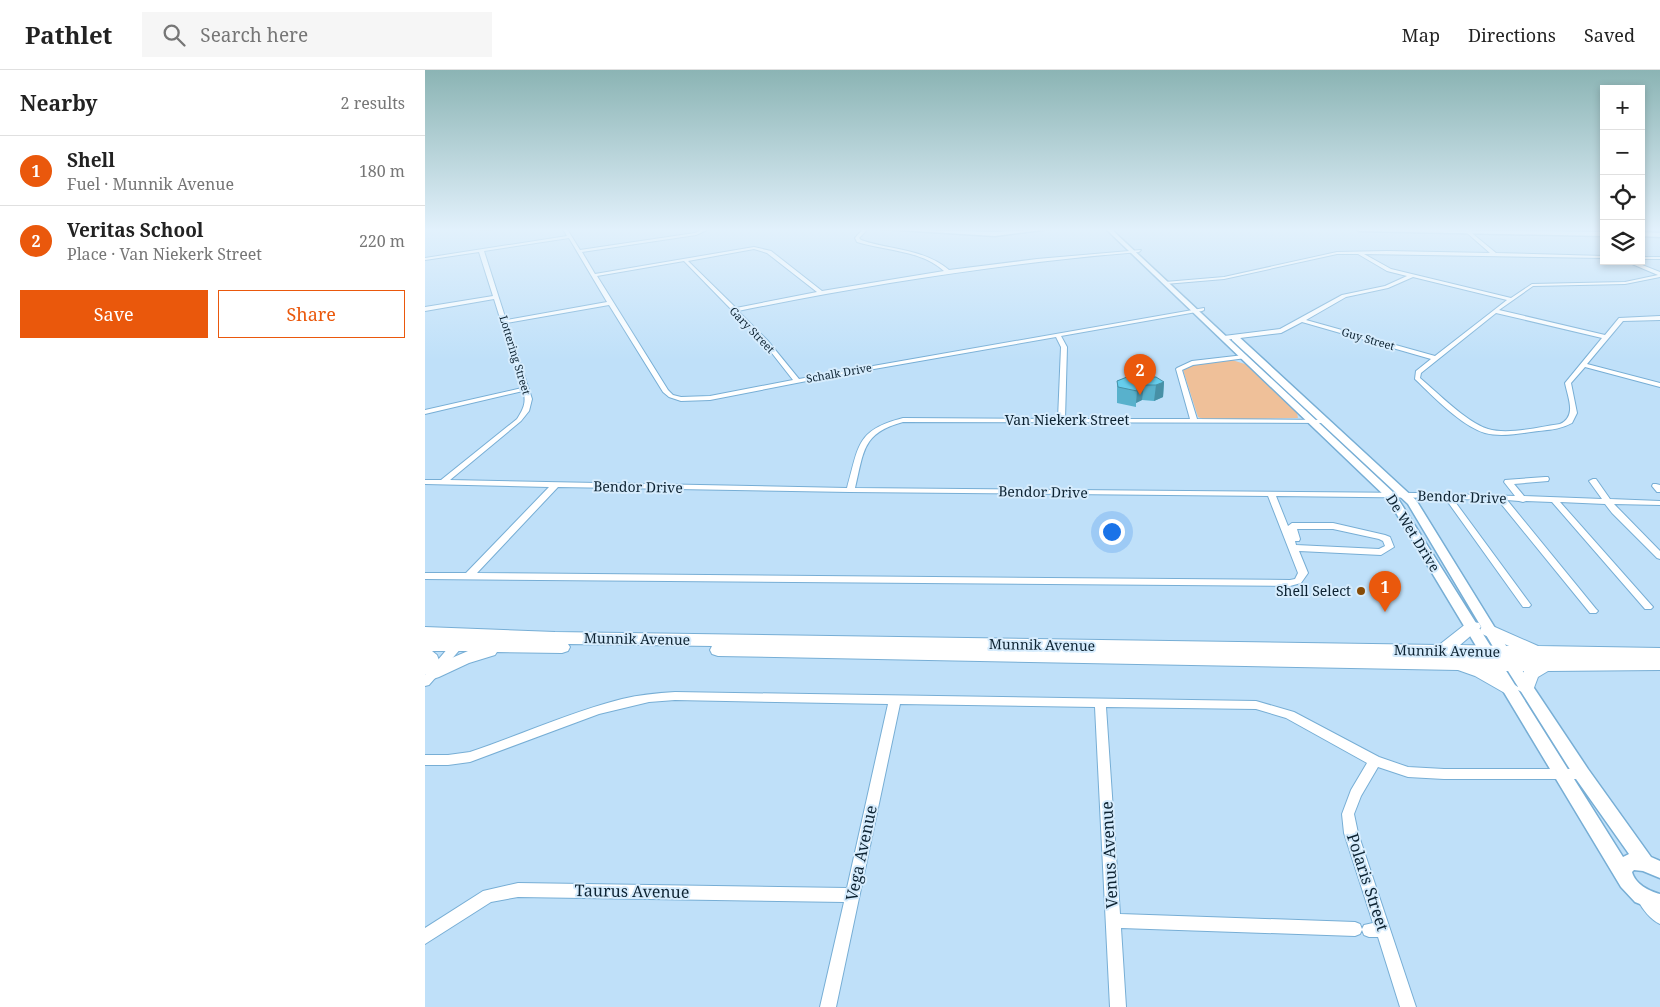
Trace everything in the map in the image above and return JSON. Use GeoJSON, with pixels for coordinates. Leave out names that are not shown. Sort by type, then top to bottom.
{"type":"FeatureCollection","features":[{"type":"Feature","properties":{"kind":"main road"},"geometry":{"type":"LineString","coordinates":[[1481,628],[1548,658],[1531,673],[1518,689],[1447,656],[1481,628]]}},
{"type":"Feature","properties":{"kind":"main road","name":"Munnik Avenue"},"geometry":{"type":"LineString","coordinates":[[425,633],[555,638],[1499,658],[1660,654]]}},
{"type":"Feature","properties":{"kind":"main road","name":"Munnik Avenue"},"geometry":{"type":"LineString","coordinates":[[425,645],[1447,656]]}},
{"type":"Feature","properties":{"kind":"main road"},"geometry":{"type":"LineString","coordinates":[[429,678],[463,659],[489,651],[515,647]]}},
{"type":"Feature","properties":{"kind":"main road"},"geometry":{"type":"LineString","coordinates":[[425,654],[431,659],[429,678]]}},
{"type":"Feature","properties":{"kind":"main road","name":"Munnik Avenue"},"geometry":{"type":"LineString","coordinates":[[1548,658],[1660,664]]}},
{"type":"Feature","properties":{"kind":"street","name":"Lottering Street"},"geometry":{"type":"LineString","coordinates":[[442,483],[519,420],[525,411],[529,399],[489,273]]}},
{"type":"Feature","properties":{"kind":"street"},"geometry":{"type":"LineString","coordinates":[[595,275],[609,273]]}},
{"type":"Feature","properties":{"kind":"street","name":"Gary Street"},"geometry":{"type":"LineString","coordinates":[[697,273],[766,342],[797,380]]}},
{"type":"Feature","properties":{"kind":"street"},"geometry":{"type":"LineString","coordinates":[[795,273],[820,292]]}},
{"type":"Feature","properties":{"kind":"street"},"geometry":{"type":"LineString","coordinates":[[734,310],[820,292],[937,273]]}},
{"type":"Feature","properties":{"kind":"street","name":"De Wet Drive"},"geometry":{"type":"LineString","coordinates":[[1157,273],[1170,283]]}},
{"type":"Feature","properties":{"kind":"street","name":"De Wet Drive"},"geometry":{"type":"LineString","coordinates":[[1160,273],[1243,357],[1315,422],[1391,496],[1450,593],[1481,628]]}},
{"type":"Feature","properties":{"kind":"street"},"geometry":{"type":"LineString","coordinates":[[1170,283],[1224,278],[1247,273]]}},
{"type":"Feature","properties":{"kind":"street"},"geometry":{"type":"LineString","coordinates":[[1400,273],[1510,299]]}},
{"type":"Feature","properties":{"kind":"street","name":"Schalk Drive"},"geometry":{"type":"LineString","coordinates":[[595,275],[609,303],[665,391],[671,396],[697,400],[797,380],[1198,310]]}},
{"type":"Feature","properties":{"kind":"street"},"geometry":{"type":"LineString","coordinates":[[1660,275],[1625,283],[1536,284],[1527,287],[1418,372],[1417,378],[1419,382],[1453,410],[1475,426],[1487,431],[1505,433],[1558,427],[1570,422],[1574,413],[1567,385],[1605,337],[1623,318],[1660,318]]}},
{"type":"Feature","properties":{"kind":"street"},"geometry":{"type":"LineString","coordinates":[[1224,338],[1281,332],[1344,296],[1387,287],[1411,276]]}},
{"type":"Feature","properties":{"kind":"street"},"geometry":{"type":"LineString","coordinates":[[425,309],[497,297]]}},
{"type":"Feature","properties":{"kind":"street"},"geometry":{"type":"LineString","coordinates":[[505,322],[609,303]]}},
{"type":"Feature","properties":{"kind":"street","name":"De Wet Drive"},"geometry":{"type":"LineString","coordinates":[[1198,310],[1234,337],[1412,502],[1481,628],[1518,689],[1561,775],[1632,889],[1640,895]]}},
{"type":"Feature","properties":{"kind":"street"},"geometry":{"type":"LineString","coordinates":[[1495,311],[1605,337]]}},
{"type":"Feature","properties":{"kind":"street","name":"Guy Street"},"geometry":{"type":"LineString","coordinates":[[1301,320],[1436,358]]}},
{"type":"Feature","properties":{"kind":"street"},"geometry":{"type":"LineString","coordinates":[[1058,335],[1064,347],[1061,420]]}},
{"type":"Feature","properties":{"kind":"street"},"geometry":{"type":"LineString","coordinates":[[1194,422],[1179,369],[1192,363],[1243,357]]}},
{"type":"Feature","properties":{"kind":"street"},"geometry":{"type":"LineString","coordinates":[[1583,365],[1660,385]]}},
{"type":"Feature","properties":{"kind":"street"},"geometry":{"type":"LineString","coordinates":[[425,412],[525,389]]}},
{"type":"Feature","properties":{"kind":"street","name":"Van Niekerk Street"},"geometry":{"type":"LineString","coordinates":[[850,490],[866,440],[874,430],[883,425],[913,420],[1327,422]]}},
{"type":"Feature","properties":{"kind":"street"},"geometry":{"type":"LineString","coordinates":[[1523,500],[1509,481],[1545,479]]}},
{"type":"Feature","properties":{"kind":"street"},"geometry":{"type":"LineString","coordinates":[[1593,481],[1615,511],[1660,556]]}},
{"type":"Feature","properties":{"kind":"street","name":"Bendor Drive"},"geometry":{"type":"LineString","coordinates":[[425,482],[850,490],[1405,496],[1450,500],[1501,498],[1555,502],[1660,503]]}},
{"type":"Feature","properties":{"kind":"street"},"geometry":{"type":"LineString","coordinates":[[469,576],[555,485]]}},
{"type":"Feature","properties":{"kind":"street"},"geometry":{"type":"LineString","coordinates":[[1271,494],[1297,548]]}},
{"type":"Feature","properties":{"kind":"street"},"geometry":{"type":"LineString","coordinates":[[1501,498],[1593,611]]}},
{"type":"Feature","properties":{"kind":"street"},"geometry":{"type":"LineString","coordinates":[[1450,500],[1526,605]]}},
{"type":"Feature","properties":{"kind":"street"},"geometry":{"type":"LineString","coordinates":[[1555,502],[1648,607]]}},
{"type":"Feature","properties":{"kind":"street"},"geometry":{"type":"LineString","coordinates":[[425,576],[1290,583],[1298,581],[1303,573],[1291,528],[1296,525],[1333,526],[1377,535],[1387,540],[1390,548],[1381,552],[1297,548]]}},
{"type":"Feature","properties":{"kind":"street"},"geometry":{"type":"LineString","coordinates":[[429,678],[467,634]]}},
{"type":"Feature","properties":{"kind":"street","name":"De Wet Drive"},"geometry":{"type":"LineString","coordinates":[[1518,689],[1652,866]]}},
{"type":"Feature","properties":{"kind":"street"},"geometry":{"type":"LineString","coordinates":[[425,760],[448,760],[470,757],[606,709],[656,696],[1101,703],[1191,702],[1256,705],[1271,708],[1290,715],[1375,761],[1407,772],[1424,774],[1582,774]]}},
{"type":"Feature","properties":{"kind":"street","name":"Vega Avenue"},"geometry":{"type":"LineString","coordinates":[[827,1007],[895,700]]}},
{"type":"Feature","properties":{"kind":"street","name":"Venus Avenue"},"geometry":{"type":"LineString","coordinates":[[1101,703],[1118,1007]]}},
{"type":"Feature","properties":{"kind":"street","name":"Polaris Street"},"geometry":{"type":"LineString","coordinates":[[1375,761],[1355,794],[1349,814],[1369,930],[1408,1007]]}},
{"type":"Feature","properties":{"kind":"street"},"geometry":{"type":"LineString","coordinates":[[1624,875],[1626,864],[1631,861],[1652,866]]}},
{"type":"Feature","properties":{"kind":"street","name":"Taurus Avenue"},"geometry":{"type":"LineString","coordinates":[[425,937],[488,896],[518,890],[852,895]]}},
{"type":"Feature","properties":{"kind":"street"},"geometry":{"type":"LineString","coordinates":[[1640,895],[1660,903]]}},
{"type":"Feature","properties":{"kind":"street"},"geometry":{"type":"LineString","coordinates":[[1640,895],[1660,917]]}},
{"type":"Feature","properties":{"kind":"street"},"geometry":{"type":"LineString","coordinates":[[1113,921],[1369,930]]}},
{"type":"Feature","properties":{"kind":"shaded area"},"geometry":{"type":"Polygon","coordinates":[[[1232,360],[1248,365],[1297,413],[1298,418],[1205,420],[1198,417],[1183,370],[1193,365],[1232,360]]]}},
{"type":"Feature","properties":{"kind":"building"},"geometry":{"type":"Polygon","coordinates":[[[1131,368],[1143,368],[1144,377],[1156,377],[1164,382],[1156,385],[1144,385],[1137,388],[1137,391],[1118,387],[1117,381],[1132,375],[1131,368]]]}},
{"type":"Feature","properties":{"kind":"place","name":"Veritas School"},"geometry":{"type":"Point","coordinates":[1140,395]}},
{"type":"Feature","properties":{"kind":"place","name":"Shell Select"},"geometry":{"type":"Point","coordinates":[1361,591]}},
{"type":"Feature","properties":{"kind":"place","name":"Shell"},"geometry":{"type":"Point","coordinates":[1385,612]}}]}
